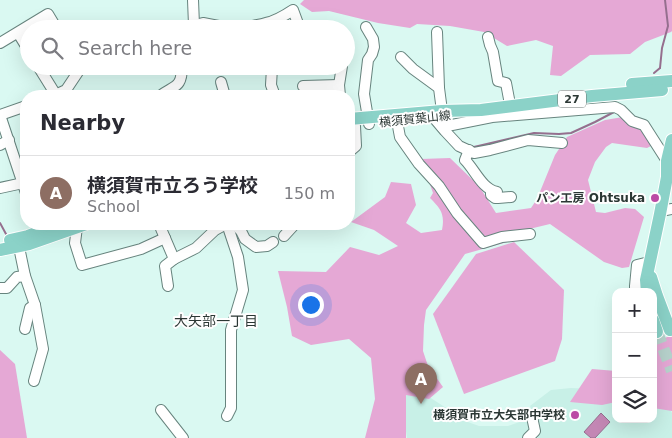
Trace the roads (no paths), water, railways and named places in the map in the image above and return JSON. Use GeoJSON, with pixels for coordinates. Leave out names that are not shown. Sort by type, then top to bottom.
{"type":"FeatureCollection","features":[{"type":"Feature","properties":{"kind":"main road"},"geometry":{"type":"LineString","coordinates":[[441,118],[509,99],[672,80]]}},
{"type":"Feature","properties":{"kind":"main road","name":"横須賀葉山線"},"geometry":{"type":"LineString","coordinates":[[368,120],[397,121],[441,118],[482,110],[592,96],[667,93]]}},
{"type":"Feature","properties":{"kind":"main road"},"geometry":{"type":"LineString","coordinates":[[441,118],[527,111],[667,93]]}},
{"type":"Feature","properties":{"kind":"main road","name":"横須賀葉山線"},"geometry":{"type":"LineString","coordinates":[[355,123],[368,120],[441,118]]}},
{"type":"Feature","properties":{"kind":"main road"},"geometry":{"type":"LineString","coordinates":[[647,288],[649,262],[666,210],[672,140]]}},
{"type":"Feature","properties":{"kind":"main road"},"geometry":{"type":"LineString","coordinates":[[0,242],[39,232]]}},
{"type":"Feature","properties":{"kind":"main road"},"geometry":{"type":"LineString","coordinates":[[0,250],[19,247],[39,232]]}},
{"type":"Feature","properties":{"kind":"main road"},"geometry":{"type":"LineString","coordinates":[[649,262],[651,279],[670,330]]}},
{"type":"Feature","properties":{"kind":"street"},"geometry":{"type":"LineString","coordinates":[[193,0],[194,20]]}},
{"type":"Feature","properties":{"kind":"street"},"geometry":{"type":"LineString","coordinates":[[275,20],[292,10],[296,20]]}},
{"type":"Feature","properties":{"kind":"street"},"geometry":{"type":"LineString","coordinates":[[39,20],[48,14],[52,20]]}},
{"type":"Feature","properties":{"kind":"street"},"geometry":{"type":"LineString","coordinates":[[366,27],[373,39],[374,47],[368,60],[364,94],[368,120]]}},
{"type":"Feature","properties":{"kind":"street"},"geometry":{"type":"LineString","coordinates":[[437,32],[441,118],[459,146],[474,153],[528,140],[562,143]]}},
{"type":"Feature","properties":{"kind":"street"},"geometry":{"type":"LineString","coordinates":[[0,43],[18,33],[20,36]]}},
{"type":"Feature","properties":{"kind":"street"},"geometry":{"type":"LineString","coordinates":[[488,37],[493,52],[498,81],[506,83],[509,99]]}},
{"type":"Feature","properties":{"kind":"street"},"geometry":{"type":"LineString","coordinates":[[401,57],[413,69],[439,88]]}},
{"type":"Feature","properties":{"kind":"street"},"geometry":{"type":"LineString","coordinates":[[44,75],[55,90]]}},
{"type":"Feature","properties":{"kind":"street"},"geometry":{"type":"LineString","coordinates":[[66,90],[76,75]]}},
{"type":"Feature","properties":{"kind":"street"},"geometry":{"type":"LineString","coordinates":[[170,90],[180,83],[182,75]]}},
{"type":"Feature","properties":{"kind":"street"},"geometry":{"type":"LineString","coordinates":[[272,75],[273,90]]}},
{"type":"Feature","properties":{"kind":"street"},"geometry":{"type":"LineString","coordinates":[[339,90],[341,75]]}},
{"type":"Feature","properties":{"kind":"street"},"geometry":{"type":"LineString","coordinates":[[221,82],[223,90]]}},
{"type":"Feature","properties":{"kind":"street"},"geometry":{"type":"LineString","coordinates":[[304,86],[339,85]]}},
{"type":"Feature","properties":{"kind":"street"},"geometry":{"type":"LineString","coordinates":[[441,118],[492,118],[615,107],[632,121],[644,125],[669,169]]}},
{"type":"Feature","properties":{"kind":"street"},"geometry":{"type":"LineString","coordinates":[[20,108],[0,115],[4,142],[20,162]]}},
{"type":"Feature","properties":{"kind":"street"},"geometry":{"type":"LineString","coordinates":[[397,121],[400,137],[419,164],[439,186],[457,213],[483,243],[502,237],[530,234]]}},
{"type":"Feature","properties":{"kind":"street"},"geometry":{"type":"LineString","coordinates":[[469,150],[465,160],[484,184],[494,191],[491,195],[495,198],[511,197]]}},
{"type":"Feature","properties":{"kind":"street"},"geometry":{"type":"LineString","coordinates":[[0,188],[20,188]]}},
{"type":"Feature","properties":{"kind":"street"},"geometry":{"type":"LineString","coordinates":[[79,230],[74,243],[82,265],[141,249],[166,238]]}},
{"type":"Feature","properties":{"kind":"street"},"geometry":{"type":"LineString","coordinates":[[162,230],[174,259]]}},
{"type":"Feature","properties":{"kind":"street"},"geometry":{"type":"LineString","coordinates":[[168,286],[166,266],[174,259],[196,248],[215,230]]}},
{"type":"Feature","properties":{"kind":"street"},"geometry":{"type":"LineString","coordinates":[[227,416],[232,408],[231,330],[243,290],[232,230]]}},
{"type":"Feature","properties":{"kind":"street"},"geometry":{"type":"LineString","coordinates":[[240,230],[245,239],[256,247],[267,246],[273,242]]}},
{"type":"Feature","properties":{"kind":"street"},"geometry":{"type":"LineString","coordinates":[[284,236],[290,230]]}},
{"type":"Feature","properties":{"kind":"street"},"geometry":{"type":"LineString","coordinates":[[19,247],[25,276],[35,306],[43,350],[34,381]]}},
{"type":"Feature","properties":{"kind":"street"},"geometry":{"type":"LineString","coordinates":[[635,288],[637,265],[649,262]]}},
{"type":"Feature","properties":{"kind":"street"},"geometry":{"type":"LineString","coordinates":[[0,288],[7,288],[16,277],[25,276]]}},
{"type":"Feature","properties":{"kind":"street"},"geometry":{"type":"LineString","coordinates":[[25,329],[30,308],[35,306]]}},
{"type":"Feature","properties":{"kind":"street"},"geometry":{"type":"LineString","coordinates":[[161,410],[183,438]]}},
{"type":"Feature","properties":{"kind":"street"},"geometry":{"type":"LineString","coordinates":[[530,437],[535,431],[532,417]]}},
{"type":"Feature","properties":{"kind":"waterway"},"geometry":{"type":"LineString","coordinates":[[660,68],[662,48],[668,26],[665,0]]}},
{"type":"Feature","properties":{"kind":"waterway"},"geometry":{"type":"LineString","coordinates":[[654,73],[660,68]]}},
{"type":"Feature","properties":{"kind":"waterway"},"geometry":{"type":"LineString","coordinates":[[470,146],[474,147],[534,133],[571,133],[614,112]]}},
{"type":"Feature","properties":{"kind":"waterway"},"geometry":{"type":"LineString","coordinates":[[0,223],[6,234]]}},
{"type":"Feature","properties":{"kind":"tunnel"},"geometry":{"type":"LineString","coordinates":[[657,332],[672,371]]}},
{"type":"Feature","properties":{"kind":"place","name":"パン工房 Ohtsuka"},"geometry":{"type":"Point","coordinates":[655,198]}},
{"type":"Feature","properties":{"kind":"place","name":"横須賀市立ろう学校"},"geometry":{"type":"Point","coordinates":[421,404]}},
{"type":"Feature","properties":{"kind":"place","name":"横須賀市立大矢部中学校"},"geometry":{"type":"Point","coordinates":[575,415]}},
{"type":"Feature","properties":{"kind":"district","name":"大矢部一丁目"},"geometry":{"type":"Point","coordinates":[216,321]}}]}
